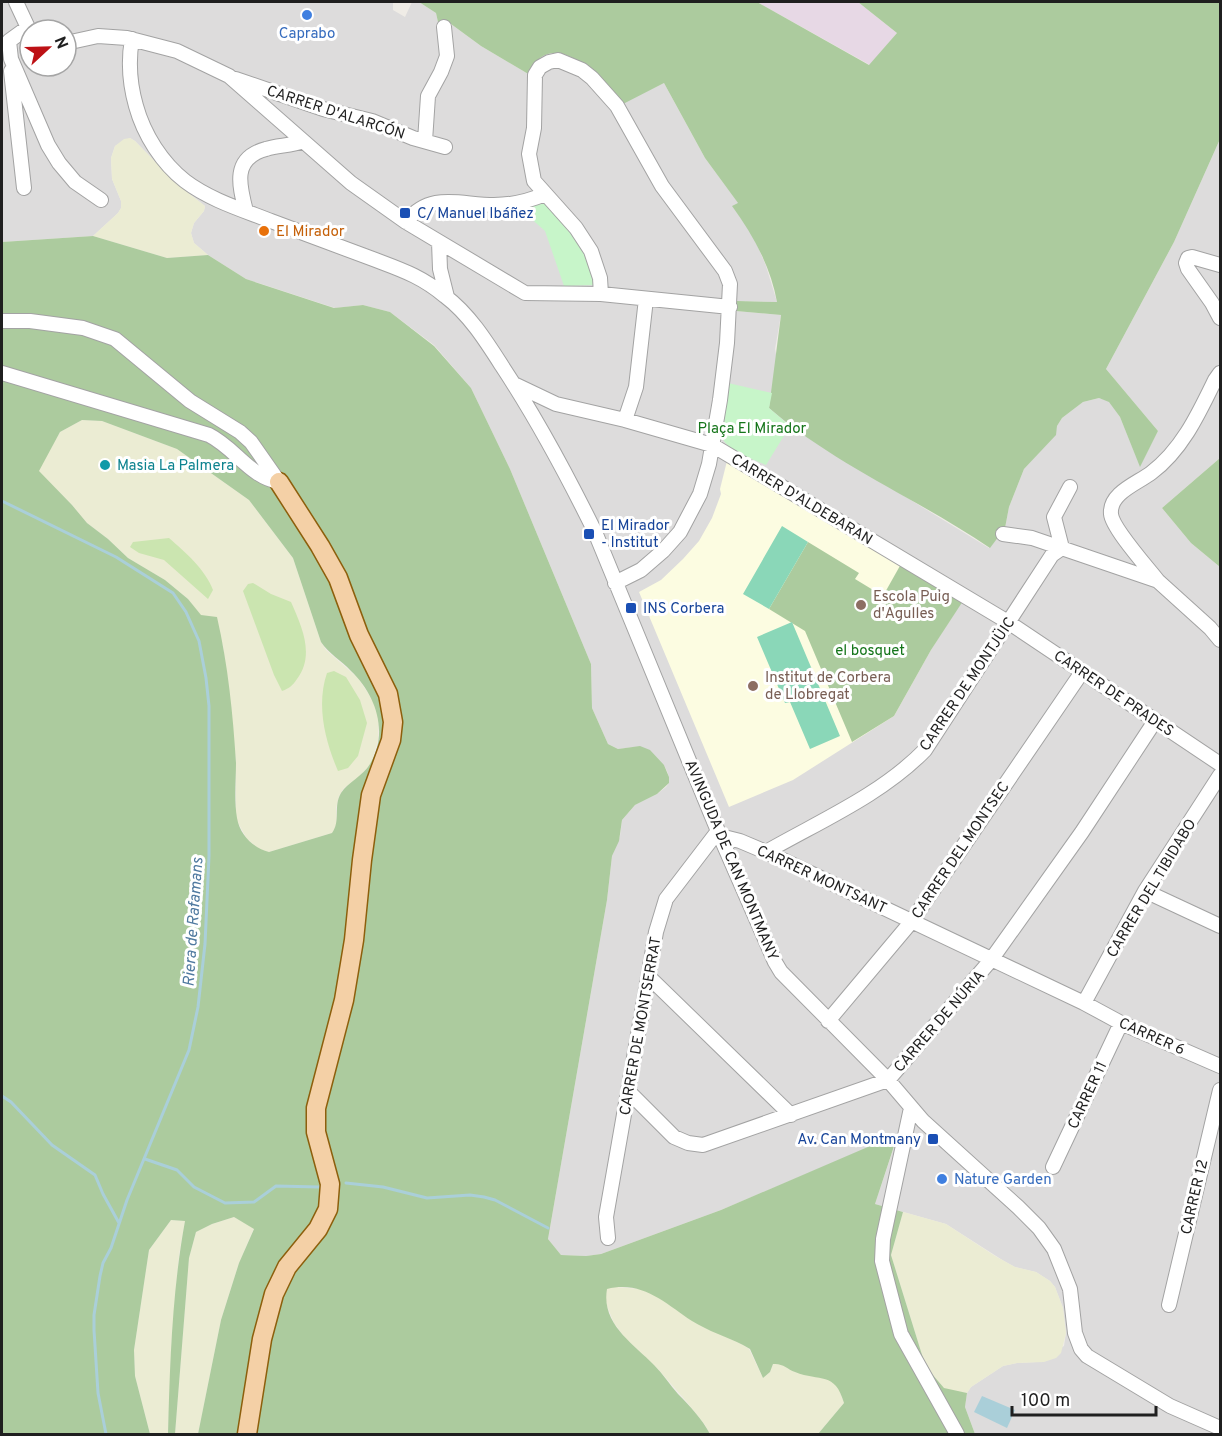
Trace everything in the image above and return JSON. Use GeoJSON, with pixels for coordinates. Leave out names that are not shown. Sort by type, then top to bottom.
{"type":"FeatureCollection","features":[{"type":"Feature","properties":{"kind":"main road"},"geometry":{"type":"LineString","coordinates":[[247,1434],[262,1339],[274,1294],[287,1267],[318,1229],[328,1209],[330,1184],[316,1132],[316,1108],[344,1000],[354,940],[371,795],[393,731],[393,714],[388,694],[359,635],[338,578],[279,482]]}},
{"type":"Feature","properties":{"kind":"street"},"geometry":{"type":"LineString","coordinates":[[16,2],[23,18]]}},
{"type":"Feature","properties":{"kind":"street"},"geometry":{"type":"LineString","coordinates":[[425,141],[428,96],[447,56],[444,27]]}},
{"type":"Feature","properties":{"kind":"street"},"geometry":{"type":"LineString","coordinates":[[78,40],[98,36],[132,39],[177,51],[229,76],[351,183],[406,222],[525,293],[601,294],[730,307]]}},
{"type":"Feature","properties":{"kind":"street","name":"AVINGUDA DE CAN MONTMANY"},"geometry":{"type":"LineString","coordinates":[[132,39],[130,60],[134,96],[142,125],[150,140],[174,172],[202,192],[246,212],[420,277],[447,297],[480,333],[514,384],[571,483],[595,532],[719,833],[775,962],[789,982],[888,1080],[911,1108],[1039,1228],[1054,1249],[1070,1289],[1075,1333],[1081,1349],[1087,1356],[1170,1406],[1221,1428]]}},
{"type":"Feature","properties":{"kind":"street"},"geometry":{"type":"LineString","coordinates":[[5,42],[48,145],[75,182],[100,200]]}},
{"type":"Feature","properties":{"kind":"street"},"geometry":{"type":"LineString","coordinates":[[601,294],[600,279],[591,251],[576,228],[534,181],[529,154],[534,128],[536,75],[540,67],[558,60],[582,70],[617,106],[662,186],[725,271],[730,284],[730,307],[720,400],[700,494],[680,532],[663,551],[641,570],[615,583]]}},
{"type":"Feature","properties":{"kind":"street"},"geometry":{"type":"LineString","coordinates":[[13,63],[11,69],[24,188]]}},
{"type":"Feature","properties":{"kind":"street","name":"CARRER D'ALARCÓN"},"geometry":{"type":"LineString","coordinates":[[229,76],[323,109],[372,121],[445,147]]}},
{"type":"Feature","properties":{"kind":"street"},"geometry":{"type":"LineString","coordinates":[[246,212],[240,180],[242,166],[248,157],[266,148],[292,145],[303,141]]}},
{"type":"Feature","properties":{"kind":"street"},"geometry":{"type":"LineString","coordinates":[[406,222],[414,212],[435,202],[495,206],[513,204],[545,194]]}},
{"type":"Feature","properties":{"kind":"street","name":"AVINGUDA DE CAN MONTMANY"},"geometry":{"type":"LineString","coordinates":[[439,242],[440,269],[447,297]]}},
{"type":"Feature","properties":{"kind":"street"},"geometry":{"type":"LineString","coordinates":[[1221,265],[1192,257],[1188,258],[1186,263],[1221,318]]}},
{"type":"Feature","properties":{"kind":"street"},"geometry":{"type":"LineString","coordinates":[[420,277],[430,277],[440,269]]}},
{"type":"Feature","properties":{"kind":"street"},"geometry":{"type":"LineString","coordinates":[[625,420],[636,387],[646,299]]}},
{"type":"Feature","properties":{"kind":"street"},"geometry":{"type":"LineString","coordinates":[[2,321],[30,321],[83,328],[114,339],[190,401],[240,432],[251,442],[279,482]]}},
{"type":"Feature","properties":{"kind":"street"},"geometry":{"type":"LineString","coordinates":[[2,373],[209,435],[230,448],[258,474],[279,482]]}},
{"type":"Feature","properties":{"kind":"street"},"geometry":{"type":"LineString","coordinates":[[1221,374],[1215,380],[1193,426],[1164,462],[1123,491],[1111,509],[1111,517],[1120,532],[1158,581],[1221,640]]}},
{"type":"Feature","properties":{"kind":"street","name":"CARRER D'ALDEBARAN"},"geometry":{"type":"LineString","coordinates":[[514,384],[556,404],[625,420],[712,445],[1008,622]]}},
{"type":"Feature","properties":{"kind":"street"},"geometry":{"type":"LineString","coordinates":[[1062,548],[1054,517],[1070,487]]}},
{"type":"Feature","properties":{"kind":"street"},"geometry":{"type":"LineString","coordinates":[[1003,534],[1032,538],[1158,581]]}},
{"type":"Feature","properties":{"kind":"street","name":"CARRER DE MONTJÜIC"},"geometry":{"type":"LineString","coordinates":[[766,852],[878,789],[909,766],[925,750],[1052,555],[1062,548]]}},
{"type":"Feature","properties":{"kind":"street","name":"CARRER DE PRADES"},"geometry":{"type":"LineString","coordinates":[[1008,622],[1221,764]]}},
{"type":"Feature","properties":{"kind":"street","name":"CARRER DEL MONTSEC"},"geometry":{"type":"LineString","coordinates":[[828,1021],[912,921],[1082,672]]}},
{"type":"Feature","properties":{"kind":"street","name":"CARRER DE NÚRIA"},"geometry":{"type":"LineString","coordinates":[[628,1091],[675,1137],[703,1146],[888,1080],[991,960],[1082,832],[1155,721]]}},
{"type":"Feature","properties":{"kind":"street","name":"CARRER DEL TIBIDABO"},"geometry":{"type":"LineString","coordinates":[[1084,1003],[1145,891],[1221,775]]}},
{"type":"Feature","properties":{"kind":"street","name":"CARRER MONTSANT"},"geometry":{"type":"LineString","coordinates":[[719,833],[766,852],[1084,1003]]}},
{"type":"Feature","properties":{"kind":"street","name":"CARRER DE MONTSERRAT"},"geometry":{"type":"LineString","coordinates":[[608,1238],[606,1218],[656,932],[666,899],[719,833]]}},
{"type":"Feature","properties":{"kind":"street"},"geometry":{"type":"LineString","coordinates":[[1145,891],[1221,926]]}},
{"type":"Feature","properties":{"kind":"street"},"geometry":{"type":"LineString","coordinates":[[649,977],[791,1115]]}},
{"type":"Feature","properties":{"kind":"street","name":"CARRER 6"},"geometry":{"type":"LineString","coordinates":[[1084,1003],[1121,1023],[1221,1066]]}},
{"type":"Feature","properties":{"kind":"street","name":"CARRER 11"},"geometry":{"type":"LineString","coordinates":[[1053,1167],[1121,1023]]}},
{"type":"Feature","properties":{"kind":"street","name":"CARRER 12"},"geometry":{"type":"LineString","coordinates":[[1169,1305],[1221,1090]]}},
{"type":"Feature","properties":{"kind":"street"},"geometry":{"type":"LineString","coordinates":[[911,1108],[882,1239],[882,1261],[904,1342],[924,1373],[957,1434]]}},
{"type":"Feature","properties":{"kind":"street"},"geometry":{"type":"LineString","coordinates":[[1212,1124],[1221,1138]]}},
{"type":"Feature","properties":{"kind":"shaded area"},"geometry":{"type":"Polygon","coordinates":[[[2,2],[393,2],[393,10],[405,17],[412,2],[419,2],[436,13],[438,22],[451,24],[481,46],[530,75],[538,59],[544,55],[552,54],[571,58],[588,67],[601,78],[623,103],[664,83],[705,158],[739,204],[733,207],[752,233],[766,266],[777,302],[737,301],[736,311],[781,315],[775,349],[790,426],[989,548],[1005,528],[1009,507],[1024,469],[1055,435],[1062,418],[1083,402],[1099,398],[1109,401],[1120,417],[1140,466],[1158,431],[1106,369],[1174,242],[1220,139],[1220,458],[1162,508],[1191,543],[1220,567],[1220,1434],[975,1434],[965,1407],[967,1393],[971,1387],[1003,1366],[1037,1362],[1064,1346],[1066,1333],[1063,1308],[1055,1287],[1036,1272],[1015,1267],[946,1224],[875,1204],[898,1135],[721,1210],[601,1254],[561,1255],[548,1239],[607,900],[612,856],[620,836],[622,820],[635,805],[666,787],[669,783],[667,771],[664,765],[634,747],[618,749],[608,744],[592,708],[591,664],[510,469],[471,388],[434,345],[390,312],[363,305],[335,308],[246,279],[208,255],[194,243],[191,233],[194,223],[204,211],[205,206],[177,184],[130,138],[115,146],[111,158],[112,179],[121,201],[121,208],[93,236],[2,242],[2,2]]]}},
{"type":"Feature","properties":{"kind":"shaded area"},"geometry":{"type":"Polygon","coordinates":[[[757,2],[858,2],[897,33],[870,65],[757,2]]]}},
{"type":"Feature","properties":{"kind":"shaded area"},"geometry":{"type":"Polygon","coordinates":[[[130,138],[177,184],[205,206],[204,211],[194,223],[191,233],[194,243],[208,255],[167,258],[93,236],[121,208],[121,201],[112,179],[111,158],[115,146],[124,139],[130,138]]]}},
{"type":"Feature","properties":{"kind":"shaded area"},"geometry":{"type":"Polygon","coordinates":[[[82,420],[102,421],[177,449],[249,500],[293,558],[321,642],[326,650],[358,678],[372,699],[379,715],[378,740],[371,764],[358,778],[344,788],[339,796],[336,808],[337,826],[332,833],[269,852],[260,850],[247,839],[236,819],[236,761],[223,645],[188,599],[165,580],[128,558],[87,523],[38,471],[60,432],[82,420]]]}},
{"type":"Feature","properties":{"kind":"shaded area"},"geometry":{"type":"Polygon","coordinates":[[[727,461],[963,600],[932,648],[894,716],[793,780],[729,807],[639,592],[661,580],[699,541],[712,518],[721,494],[720,489],[727,461]]]}},
{"type":"Feature","properties":{"kind":"shaded area"},"geometry":{"type":"Polygon","coordinates":[[[903,1212],[946,1224],[1015,1267],[1036,1272],[1050,1281],[1055,1287],[1063,1308],[1066,1333],[1061,1353],[1056,1358],[1044,1362],[1003,1366],[971,1387],[967,1393],[952,1391],[937,1382],[923,1358],[891,1255],[903,1212]]]}},
{"type":"Feature","properties":{"kind":"shaded area"},"geometry":{"type":"Polygon","coordinates":[[[234,1217],[254,1228],[239,1263],[221,1320],[198,1434],[175,1434],[189,1258],[196,1232],[234,1217]]]}},
{"type":"Feature","properties":{"kind":"shaded area"},"geometry":{"type":"Polygon","coordinates":[[[171,1220],[185,1221],[179,1255],[172,1335],[168,1434],[150,1434],[135,1376],[134,1350],[149,1250],[171,1220]]]}},
{"type":"Feature","properties":{"kind":"shaded area"},"geometry":{"type":"Polygon","coordinates":[[[607,1288],[640,1289],[656,1295],[691,1320],[743,1345],[749,1349],[763,1378],[770,1372],[773,1364],[781,1364],[795,1372],[834,1382],[844,1403],[818,1434],[710,1434],[686,1401],[658,1369],[625,1338],[614,1323],[605,1297],[607,1288]]]}},
{"type":"Feature","properties":{"kind":"green space"},"geometry":{"type":"Polygon","coordinates":[[[419,2],[757,2],[869,65],[897,33],[858,2],[1220,2],[1220,139],[1174,242],[1106,369],[1158,431],[1140,467],[1120,417],[1109,402],[1099,398],[1083,402],[1062,418],[1057,426],[1056,435],[1024,469],[1009,507],[1005,528],[990,548],[821,447],[769,408],[781,315],[736,311],[737,301],[777,302],[770,276],[754,240],[732,206],[738,203],[705,158],[664,83],[623,104],[599,77],[565,55],[554,53],[541,57],[530,75],[481,46],[451,24],[438,22],[436,13],[419,2]]]}},
{"type":"Feature","properties":{"kind":"green space"},"geometry":{"type":"Polygon","coordinates":[[[545,199],[577,238],[589,260],[594,285],[564,286],[545,231],[518,207],[545,199]]]}},
{"type":"Feature","properties":{"kind":"green space"},"geometry":{"type":"Polygon","coordinates":[[[93,236],[167,258],[208,255],[246,279],[334,308],[363,305],[390,312],[434,346],[471,388],[510,469],[591,664],[592,708],[608,744],[618,749],[640,746],[650,750],[664,765],[669,777],[669,783],[657,794],[635,805],[622,820],[619,841],[612,856],[607,900],[548,1239],[561,1255],[601,1254],[721,1210],[898,1134],[875,1204],[903,1212],[891,1255],[923,1358],[932,1374],[944,1388],[967,1393],[965,1407],[975,1434],[818,1434],[844,1403],[836,1386],[831,1382],[776,1364],[773,1364],[770,1372],[763,1378],[750,1349],[698,1325],[642,1290],[620,1287],[607,1289],[606,1301],[614,1323],[696,1413],[710,1434],[198,1434],[221,1320],[239,1263],[254,1229],[234,1217],[196,1232],[189,1258],[175,1434],[168,1434],[171,1354],[174,1301],[185,1221],[171,1220],[149,1250],[134,1350],[135,1376],[150,1434],[2,1434],[2,242],[93,236]],[[82,420],[60,432],[39,471],[87,523],[128,558],[165,580],[188,599],[201,615],[217,617],[232,708],[236,763],[236,811],[241,830],[248,840],[269,852],[332,833],[336,824],[337,803],[341,793],[370,764],[376,752],[379,727],[377,714],[367,691],[351,671],[321,642],[293,558],[249,500],[177,449],[102,421],[82,420]]]}},
{"type":"Feature","properties":{"kind":"green space","name":"Plaça El Mirador"},"geometry":{"type":"Polygon","coordinates":[[[728,383],[772,393],[769,408],[790,426],[766,465],[737,452],[724,441],[721,430],[728,383]]]}},
{"type":"Feature","properties":{"kind":"green space"},"geometry":{"type":"Polygon","coordinates":[[[1220,458],[1220,567],[1191,543],[1162,508],[1220,458]]]}},
{"type":"Feature","properties":{"kind":"green space"},"geometry":{"type":"Polygon","coordinates":[[[782,526],[808,542],[769,609],[743,594],[782,526]]]}},
{"type":"Feature","properties":{"kind":"green space"},"geometry":{"type":"Polygon","coordinates":[[[169,538],[194,562],[210,582],[213,590],[208,599],[164,560],[139,553],[130,547],[133,542],[169,538]]]}},
{"type":"Feature","properties":{"kind":"green space","name":"el bosquet"},"geometry":{"type":"Polygon","coordinates":[[[808,542],[859,573],[855,579],[883,596],[901,564],[963,601],[931,650],[894,716],[852,742],[805,631],[769,609],[808,542]]]}},
{"type":"Feature","properties":{"kind":"green space"},"geometry":{"type":"Polygon","coordinates":[[[253,583],[291,602],[305,641],[306,651],[302,670],[292,685],[282,691],[243,591],[248,584],[253,583]]]}},
{"type":"Feature","properties":{"kind":"green space"},"geometry":{"type":"Polygon","coordinates":[[[792,622],[840,736],[810,749],[790,702],[785,703],[757,637],[792,622]]]}},
{"type":"Feature","properties":{"kind":"green space"},"geometry":{"type":"Polygon","coordinates":[[[334,671],[346,677],[360,700],[367,723],[358,756],[348,768],[338,771],[329,748],[322,710],[327,673],[334,671]]]}},
{"type":"Feature","properties":{"kind":"water"},"geometry":{"type":"Polygon","coordinates":[[[982,1396],[1015,1410],[1007,1428],[974,1412],[982,1396]]]}},
{"type":"Feature","properties":{"kind":"waterway","name":"Riera de Rafamans"},"geometry":{"type":"LineString","coordinates":[[2,501],[116,557],[173,593],[186,612],[199,641],[206,678],[209,706],[209,856],[205,944],[198,1007],[189,1050],[127,1200],[100,1276],[94,1330],[98,1393],[106,1434]]}},
{"type":"Feature","properties":{"kind":"waterway"},"geometry":{"type":"LineString","coordinates":[[2,1096],[11,1102],[52,1145],[95,1175],[119,1223]]}},
{"type":"Feature","properties":{"kind":"waterway"},"geometry":{"type":"LineString","coordinates":[[145,1159],[177,1170],[194,1187],[225,1203],[254,1202],[276,1186],[319,1187]]}},
{"type":"Feature","properties":{"kind":"waterway"},"geometry":{"type":"LineString","coordinates":[[346,1183],[383,1187],[427,1198],[470,1195],[484,1197],[495,1200],[548,1228]]}},
{"type":"Feature","properties":{"kind":"place","name":"Caprabo"},"geometry":{"type":"Point","coordinates":[307,15]}},
{"type":"Feature","properties":{"kind":"place","name":"C/ Manuel Ibáñez"},"geometry":{"type":"Point","coordinates":[405,213]}},
{"type":"Feature","properties":{"kind":"place","name":"El Mirador"},"geometry":{"type":"Point","coordinates":[264,231]}},
{"type":"Feature","properties":{"kind":"place","name":"Masia La Palmera"},"geometry":{"type":"Point","coordinates":[105,465]}},
{"type":"Feature","properties":{"kind":"place","name":"El Mirador - Institut"},"geometry":{"type":"Point","coordinates":[589,534]}},
{"type":"Feature","properties":{"kind":"place","name":"Escola Puig d'Agulles"},"geometry":{"type":"Point","coordinates":[861,605]}},
{"type":"Feature","properties":{"kind":"place","name":"INS Corbera"},"geometry":{"type":"Point","coordinates":[631,608]}},
{"type":"Feature","properties":{"kind":"place","name":"Institut de Corbera de Llobregat"},"geometry":{"type":"Point","coordinates":[753,686]}},
{"type":"Feature","properties":{"kind":"place","name":"Av. Can Montmany"},"geometry":{"type":"Point","coordinates":[933,1139]}},
{"type":"Feature","properties":{"kind":"place","name":"Nature Garden"},"geometry":{"type":"Point","coordinates":[942,1179]}}]}
